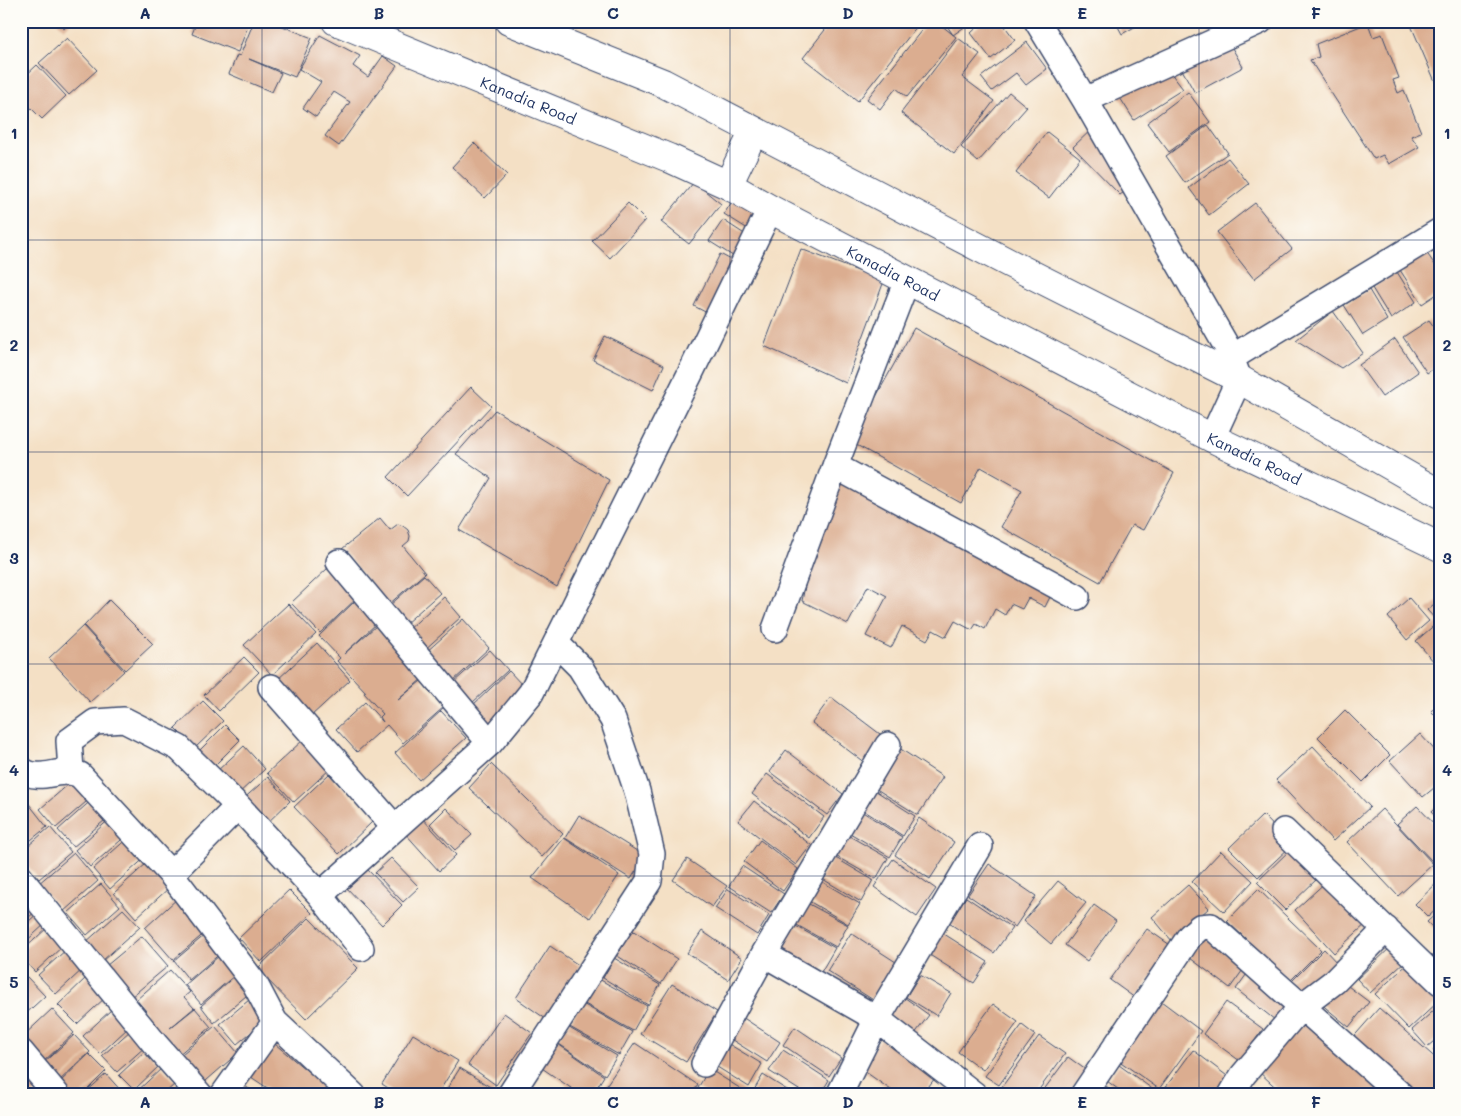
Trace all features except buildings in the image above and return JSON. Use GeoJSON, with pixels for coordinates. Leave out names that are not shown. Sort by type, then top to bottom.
{"type":"FeatureCollection","features":[{"type":"Feature","properties":{"kind":"main road","name":"Kanadia Road"},"geometry":{"type":"LineString","coordinates":[[336,21],[669,158],[728,185],[1212,438],[1440,547]]}},
{"type":"Feature","properties":{"kind":"main road"},"geometry":{"type":"LineString","coordinates":[[509,21],[656,79],[1009,263],[1235,368],[1440,494]]}},
{"type":"Feature","properties":{"kind":"main road"},"geometry":{"type":"LineString","coordinates":[[728,185],[754,130]]}},
{"type":"Feature","properties":{"kind":"street"},"geometry":{"type":"LineString","coordinates":[[1037,21],[1203,304],[1227,347],[1235,368]]}},
{"type":"Feature","properties":{"kind":"street"},"geometry":{"type":"LineString","coordinates":[[1085,100],[1260,21]]}},
{"type":"Feature","properties":{"kind":"street"},"geometry":{"type":"LineString","coordinates":[[320,895],[490,743],[531,693],[690,374],[770,208]]}},
{"type":"Feature","properties":{"kind":"street"},"geometry":{"type":"LineString","coordinates":[[1212,438],[1235,368],[1440,231]]}},
{"type":"Feature","properties":{"kind":"street"},"geometry":{"type":"LineString","coordinates":[[775,630],[835,466],[907,280]]}},
{"type":"Feature","properties":{"kind":"street"},"geometry":{"type":"LineString","coordinates":[[835,466],[1077,598]]}},
{"type":"Feature","properties":{"kind":"street"},"geometry":{"type":"LineString","coordinates":[[339,562],[490,743]]}},
{"type":"Feature","properties":{"kind":"street"},"geometry":{"type":"LineString","coordinates":[[510,1095],[649,881],[652,854],[637,791],[613,720],[580,667],[556,642]]}},
{"type":"Feature","properties":{"kind":"street"},"geometry":{"type":"LineString","coordinates":[[271,687],[395,828]]}},
{"type":"Feature","properties":{"kind":"street"},"geometry":{"type":"LineString","coordinates":[[71,770],[70,741],[95,722],[124,720],[178,748],[238,806],[320,895],[361,948]]}},
{"type":"Feature","properties":{"kind":"street"},"geometry":{"type":"LineString","coordinates":[[704,1064],[764,954],[888,745]]}},
{"type":"Feature","properties":{"kind":"street"},"geometry":{"type":"LineString","coordinates":[[21,770],[28,775],[38,776],[71,770],[80,775],[171,874],[255,984],[275,1022],[353,1095]]}},
{"type":"Feature","properties":{"kind":"street"},"geometry":{"type":"LineString","coordinates":[[171,874],[238,806]]}},
{"type":"Feature","properties":{"kind":"street"},"geometry":{"type":"LineString","coordinates":[[1284,831],[1440,982]]}},
{"type":"Feature","properties":{"kind":"street"},"geometry":{"type":"LineString","coordinates":[[839,1095],[876,1019],[980,846]]}},
{"type":"Feature","properties":{"kind":"street"},"geometry":{"type":"LineString","coordinates":[[21,879],[155,1044],[200,1095]]}},
{"type":"Feature","properties":{"kind":"street"},"geometry":{"type":"LineString","coordinates":[[1083,1095],[1190,936],[1200,927],[1211,926],[1401,1095]]}},
{"type":"Feature","properties":{"kind":"street"},"geometry":{"type":"LineString","coordinates":[[1231,1095],[1243,1076],[1302,1006],[1336,981],[1386,929]]}},
{"type":"Feature","properties":{"kind":"street"},"geometry":{"type":"LineString","coordinates":[[764,954],[876,1019],[975,1095]]}},
{"type":"Feature","properties":{"kind":"street"},"geometry":{"type":"LineString","coordinates":[[223,1095],[275,1022]]}},
{"type":"Feature","properties":{"kind":"street"},"geometry":{"type":"LineString","coordinates":[[21,1052],[57,1095]]}}]}
